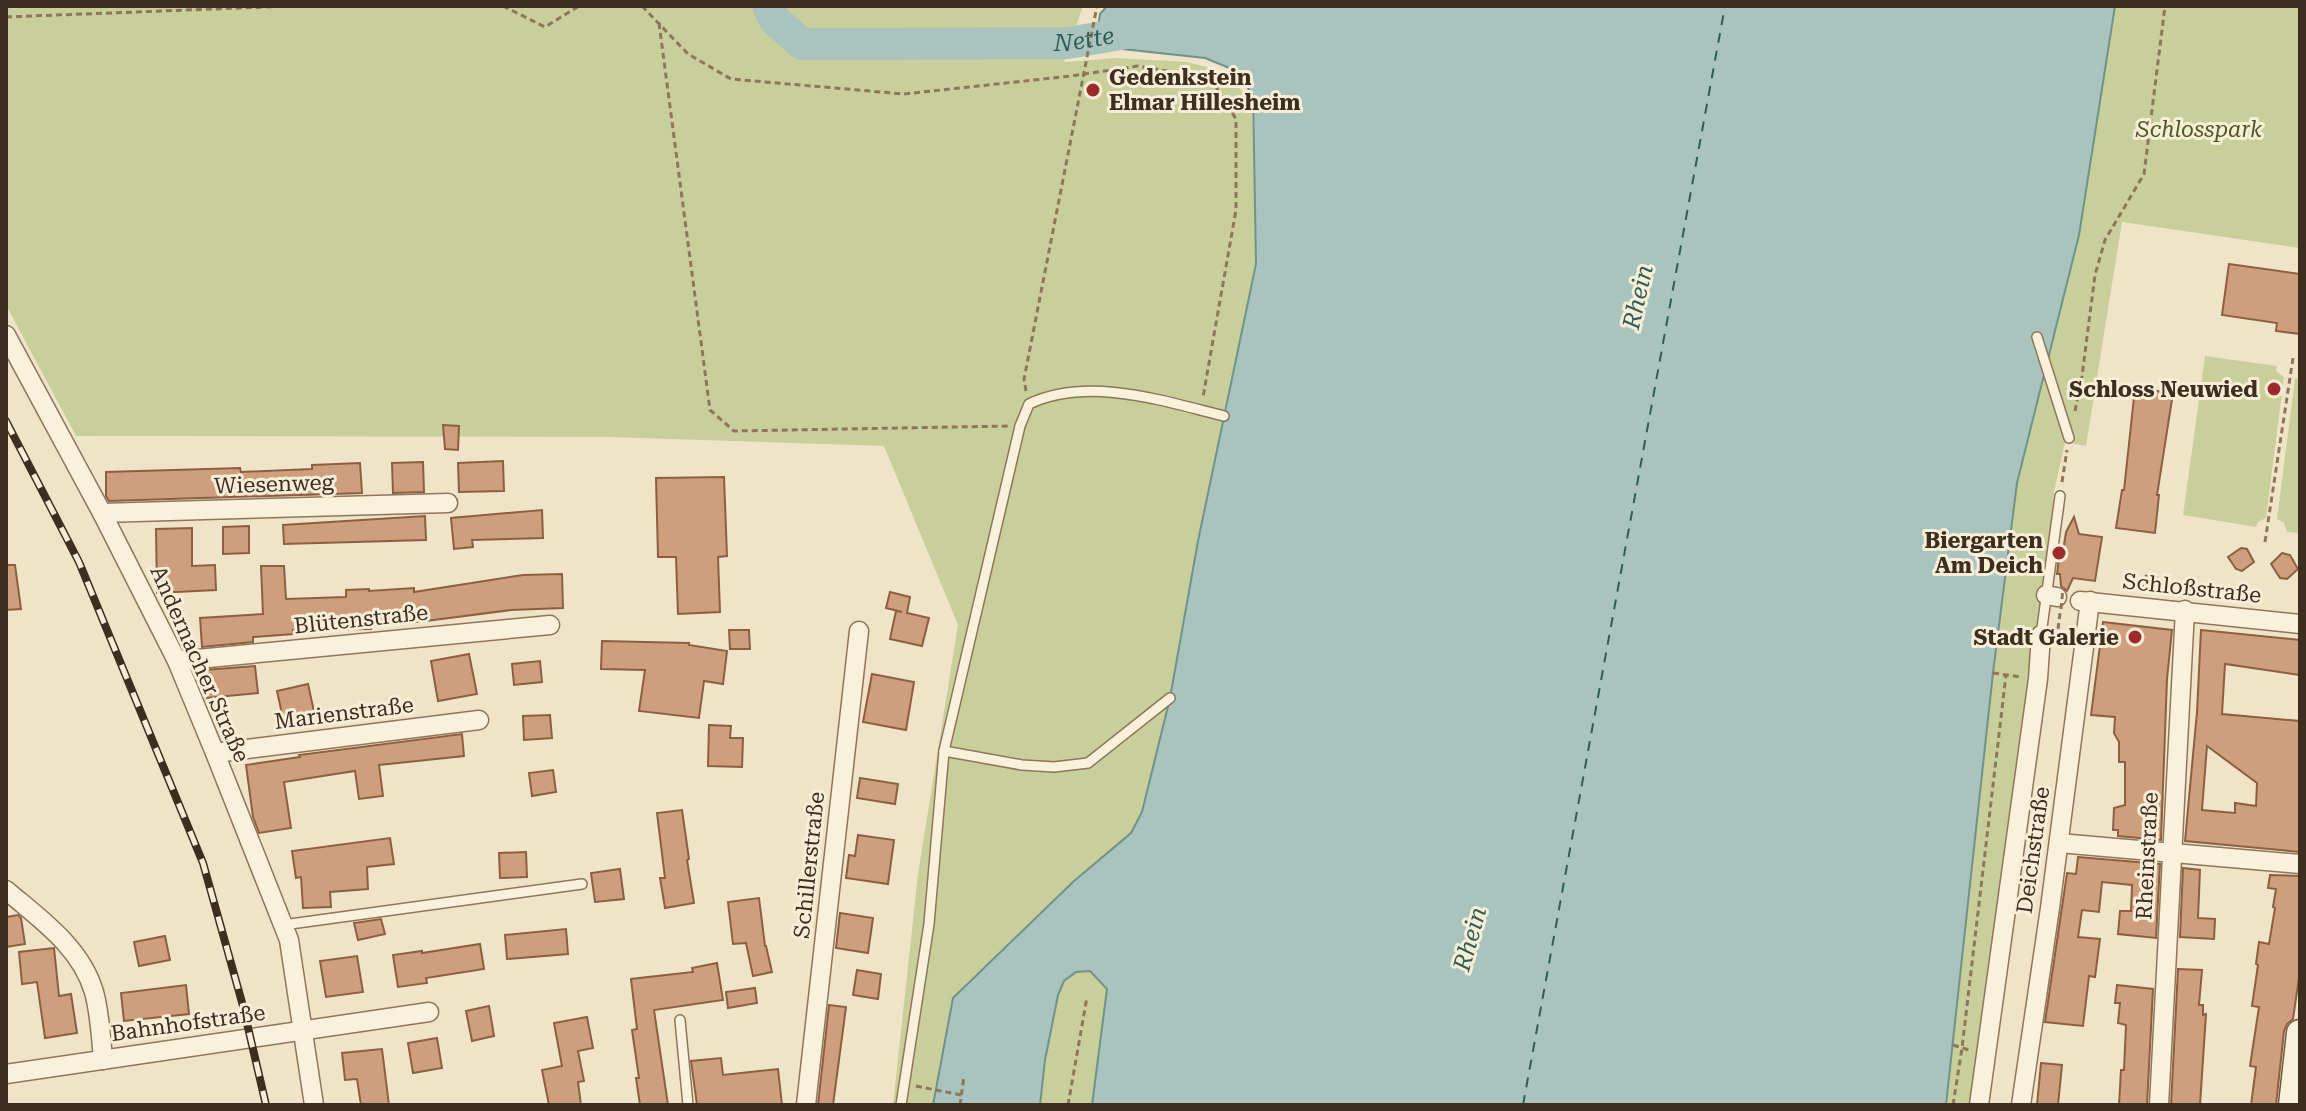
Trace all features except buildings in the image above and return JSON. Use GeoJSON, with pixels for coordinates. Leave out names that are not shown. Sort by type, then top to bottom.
{"type":"FeatureCollection","features":[{"type":"Feature","properties":{"kind":"street","name":"Andernacher Straße"},"geometry":{"type":"LineString","coordinates":[[6,335],[177,661],[289,940],[302,1031]]}},
{"type":"Feature","properties":{"kind":"street","name":"Wiesenweg"},"geometry":{"type":"LineString","coordinates":[[102,513],[448,503]]}},
{"type":"Feature","properties":{"kind":"street","name":"Schloßstraße"},"geometry":{"type":"LineString","coordinates":[[2085,601],[2300,624]]}},
{"type":"Feature","properties":{"kind":"street","name":"Deichstraße"},"geometry":{"type":"LineString","coordinates":[[2021,1105],[2059,843],[2085,601]]}},
{"type":"Feature","properties":{"kind":"street","name":"Rheinstraße"},"geometry":{"type":"LineString","coordinates":[[2159,1105],[2185,610]]}},
{"type":"Feature","properties":{"kind":"street","name":"Blütenstraße"},"geometry":{"type":"LineString","coordinates":[[177,661],[550,625]]}},
{"type":"Feature","properties":{"kind":"street","name":"Schillerstraße"},"geometry":{"type":"LineString","coordinates":[[806,1105],[859,631]]}},
{"type":"Feature","properties":{"kind":"street"},"geometry":{"type":"LineString","coordinates":[[1979,1105],[2038,679],[2041,635]]}},
{"type":"Feature","properties":{"kind":"street","name":"Marienstraße"},"geometry":{"type":"LineString","coordinates":[[215,753],[479,720]]}},
{"type":"Feature","properties":{"kind":"street"},"geometry":{"type":"LineString","coordinates":[[2059,843],[2300,864]]}},
{"type":"Feature","properties":{"kind":"street"},"geometry":{"type":"LineString","coordinates":[[6,890],[62,939],[83,967],[94,991],[103,1060]]}},
{"type":"Feature","properties":{"kind":"street","name":"Bahnhofstraße"},"geometry":{"type":"LineString","coordinates":[[6,1074],[429,1012]]}},
{"type":"Feature","properties":{"kind":"street"},"geometry":{"type":"LineString","coordinates":[[302,1031],[314,1105]]}},
{"type":"Feature","properties":{"kind":"street"},"geometry":{"type":"LineString","coordinates":[[2292,1105],[2300,1033]]}},
{"type":"Feature","properties":{"kind":"lane"},"geometry":{"type":"LineString","coordinates":[[2037,337],[2069,438]]}},
{"type":"Feature","properties":{"kind":"lane"},"geometry":{"type":"LineString","coordinates":[[901,1105],[929,924],[944,751],[1020,426],[1029,404],[1049,395],[1101,392],[1224,416]]}},
{"type":"Feature","properties":{"kind":"lane"},"geometry":{"type":"LineString","coordinates":[[2041,635],[2057,597],[2060,496]]}},
{"type":"Feature","properties":{"kind":"lane"},"geometry":{"type":"LineString","coordinates":[[944,751],[1022,765],[1054,767],[1088,763],[1170,698]]}},
{"type":"Feature","properties":{"kind":"lane"},"geometry":{"type":"LineString","coordinates":[[283,925],[582,884]]}},
{"type":"Feature","properties":{"kind":"lane"},"geometry":{"type":"LineString","coordinates":[[680,1020],[688,1105]]}},
{"type":"Feature","properties":{"kind":"path"},"geometry":{"type":"LineString","coordinates":[[6,17],[292,6]]}},
{"type":"Feature","properties":{"kind":"path"},"geometry":{"type":"LineString","coordinates":[[503,6],[545,27],[579,6]]}},
{"type":"Feature","properties":{"kind":"path"},"geometry":{"type":"LineString","coordinates":[[642,6],[688,54],[731,79],[904,94],[1138,66],[1211,79],[1236,119],[1236,210],[1201,411]]}},
{"type":"Feature","properties":{"kind":"path"},"geometry":{"type":"LineString","coordinates":[[1029,404],[1024,379],[1097,6]]}},
{"type":"Feature","properties":{"kind":"path"},"geometry":{"type":"LineString","coordinates":[[2060,496],[2082,376],[2095,275],[2105,240],[2144,174],[2165,6]]}},
{"type":"Feature","properties":{"kind":"path"},"geometry":{"type":"LineString","coordinates":[[659,23],[710,410],[734,431],[1020,426]]}},
{"type":"Feature","properties":{"kind":"path"},"geometry":{"type":"LineString","coordinates":[[2265,542],[2293,358]]}},
{"type":"Feature","properties":{"kind":"path"},"geometry":{"type":"LineString","coordinates":[[2142,590],[2146,576],[2187,584],[2185,610]]}},
{"type":"Feature","properties":{"kind":"path"},"geometry":{"type":"LineString","coordinates":[[1993,673],[2038,679]]}},
{"type":"Feature","properties":{"kind":"path"},"geometry":{"type":"LineString","coordinates":[[1953,1105],[2006,675]]}},
{"type":"Feature","properties":{"kind":"path"},"geometry":{"type":"LineString","coordinates":[[1068,1105],[1087,997]]}},
{"type":"Feature","properties":{"kind":"path"},"geometry":{"type":"LineString","coordinates":[[960,1105],[964,1076]]}},
{"type":"Feature","properties":{"kind":"path"},"geometry":{"type":"LineString","coordinates":[[904,1084],[961,1095]]}},
{"type":"Feature","properties":{"kind":"green space"},"geometry":{"type":"Polygon","coordinates":[[[6,6],[1083,6],[1064,62],[1117,58],[1186,62],[1215,69],[1235,82],[1252,104],[1256,263],[1198,541],[1170,698],[1142,812],[1131,833],[1074,881],[953,998],[933,1105],[893,1105],[918,874],[958,625],[884,446],[608,437],[76,436],[6,305],[6,6]]]}},
{"type":"Feature","properties":{"kind":"green space","name":"Schlosspark"},"geometry":{"type":"Polygon","coordinates":[[[2115,6],[2300,6],[2300,248],[2122,222],[2086,446],[2065,442],[2054,492],[2034,685],[1973,1105],[1946,1105],[2017,483],[2079,235],[2115,6]]]}},
{"type":"Feature","properties":{"kind":"green space"},"geometry":{"type":"Polygon","coordinates":[[[2205,356],[2277,366],[2276,371],[2284,377],[2266,518],[2256,527],[2183,515],[2205,356]]]}},
{"type":"Feature","properties":{"kind":"green space"},"geometry":{"type":"Polygon","coordinates":[[[2300,378],[2300,533],[2287,532],[2284,523],[2277,519],[2295,379],[2300,378]]]}},
{"type":"Feature","properties":{"kind":"green space"},"geometry":{"type":"Polygon","coordinates":[[[1083,970],[1094,974],[1107,989],[1092,1105],[1040,1105],[1056,1003],[1066,979],[1083,970]]]}},
{"type":"Feature","properties":{"kind":"water","name":"Rhein"},"geometry":{"type":"Polygon","coordinates":[[[1107,6],[2115,6],[2079,235],[2017,483],[1946,1105],[1092,1105],[1107,989],[1090,971],[1076,972],[1064,981],[1058,995],[1040,1105],[933,1105],[953,998],[1074,881],[1131,833],[1142,812],[1170,698],[1198,541],[1256,264],[1253,94],[1232,69],[1205,58],[1095,46],[1100,14],[1107,6]]]}},
{"type":"Feature","properties":{"kind":"waterway","name":"Nette"},"geometry":{"type":"LineString","coordinates":[[768,6],[775,20],[802,44],[1068,43],[1138,31]]}},
{"type":"Feature","properties":{"kind":"ferry route"},"geometry":{"type":"LineString","coordinates":[[1523,1105],[1725,6]]}},
{"type":"Feature","properties":{"kind":"railway"},"geometry":{"type":"LineString","coordinates":[[6,421],[79,562],[203,863],[243,1006],[266,1105]]}},
{"type":"Feature","properties":{"kind":"place","name":"Gedenkstein Elmar Hillesheim"},"geometry":{"type":"Point","coordinates":[1093,90]}},
{"type":"Feature","properties":{"kind":"place","name":"Schloss Neuwied"},"geometry":{"type":"Point","coordinates":[2274,389]}},
{"type":"Feature","properties":{"kind":"place","name":"Biergarten Am Deich"},"geometry":{"type":"Point","coordinates":[2059,553]}},
{"type":"Feature","properties":{"kind":"place","name":"Stadt Galerie"},"geometry":{"type":"Point","coordinates":[2135,637]}}]}
